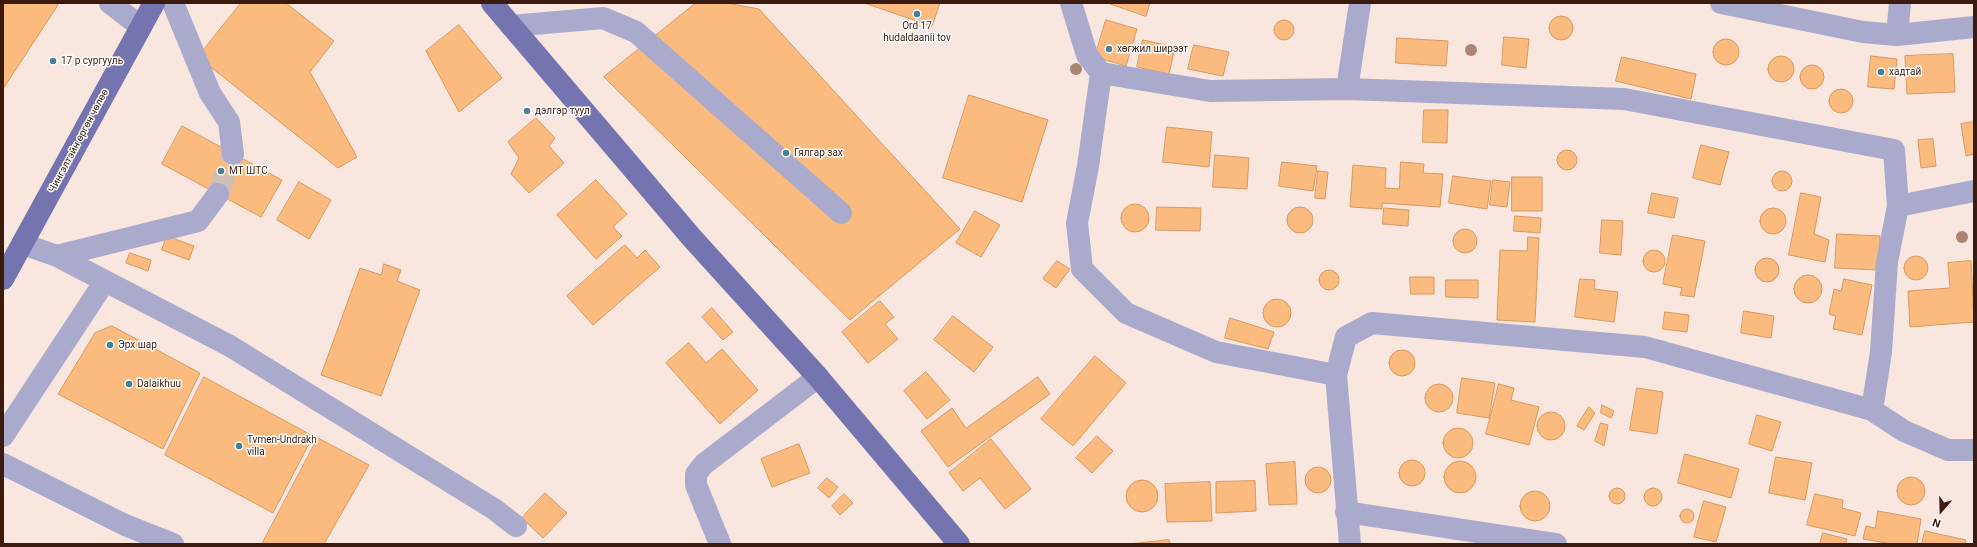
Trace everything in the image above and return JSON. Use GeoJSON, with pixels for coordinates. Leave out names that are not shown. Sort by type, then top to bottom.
{"type":"FeatureCollection","features":[{"type":"Feature","properties":{"kind":"main road","name":"Чингэлтэйн өргөн чөлөө"},"geometry":{"type":"LineString","coordinates":[[3,279],[154,3]]}},
{"type":"Feature","properties":{"kind":"main road"},"geometry":{"type":"LineString","coordinates":[[492,3],[692,238],[818,377],[959,544]]}},
{"type":"Feature","properties":{"kind":"street"},"geometry":{"type":"LineString","coordinates":[[110,3],[141,27]]}},
{"type":"Feature","properties":{"kind":"street"},"geometry":{"type":"LineString","coordinates":[[173,3],[210,93],[230,122],[233,154]]}},
{"type":"Feature","properties":{"kind":"street"},"geometry":{"type":"LineString","coordinates":[[1071,3],[1087,55],[1101,73],[1210,91],[1347,90],[1624,99],[1894,150],[1898,206],[1887,262],[1881,352],[1872,410]]}},
{"type":"Feature","properties":{"kind":"street"},"geometry":{"type":"LineString","coordinates":[[1347,90],[1360,3]]}},
{"type":"Feature","properties":{"kind":"street"},"geometry":{"type":"LineString","coordinates":[[1721,3],[1863,32],[1897,36],[1974,27]]}},
{"type":"Feature","properties":{"kind":"street"},"geometry":{"type":"LineString","coordinates":[[1897,36],[1900,3]]}},
{"type":"Feature","properties":{"kind":"street"},"geometry":{"type":"LineString","coordinates":[[511,26],[603,18],[636,32],[842,213]]}},
{"type":"Feature","properties":{"kind":"street"},"geometry":{"type":"LineString","coordinates":[[1101,73],[1088,166],[1077,223],[1082,269],[1126,313],[1216,352],[1336,375]]}},
{"type":"Feature","properties":{"kind":"street"},"geometry":{"type":"LineString","coordinates":[[1898,206],[1974,191]]}},
{"type":"Feature","properties":{"kind":"street"},"geometry":{"type":"LineString","coordinates":[[57,256],[198,221],[218,194]]}},
{"type":"Feature","properties":{"kind":"street"},"geometry":{"type":"LineString","coordinates":[[23,244],[57,256],[230,346],[494,509],[516,526]]}},
{"type":"Feature","properties":{"kind":"street"},"geometry":{"type":"LineString","coordinates":[[3,436],[105,281]]}},
{"type":"Feature","properties":{"kind":"street"},"geometry":{"type":"LineString","coordinates":[[1350,544],[1346,512],[1336,375],[1346,337],[1372,322],[1645,348],[1872,410],[1904,431],[1948,450],[1974,450]]}},
{"type":"Feature","properties":{"kind":"street"},"geometry":{"type":"LineString","coordinates":[[720,544],[696,485],[696,474],[704,464],[818,377]]}},
{"type":"Feature","properties":{"kind":"street"},"geometry":{"type":"LineString","coordinates":[[3,464],[125,525],[173,544]]}},
{"type":"Feature","properties":{"kind":"street"},"geometry":{"type":"LineString","coordinates":[[1346,512],[1556,544]]}},
{"type":"Feature","properties":{"kind":"building"},"geometry":{"type":"Polygon","coordinates":[[[3,3],[55,3],[58,5],[3,89],[3,3]]]}},
{"type":"Feature","properties":{"kind":"building"},"geometry":{"type":"Polygon","coordinates":[[[241,3],[286,3],[334,41],[310,72],[357,157],[338,168],[198,57],[241,3]]]}},
{"type":"Feature","properties":{"kind":"building","name":"Гялгар зах"},"geometry":{"type":"Polygon","coordinates":[[[696,3],[726,3],[759,9],[960,229],[850,320],[604,77],[696,3]]]}},
{"type":"Feature","properties":{"kind":"building","name":"Ord 17 hudaldaanii tov"},"geometry":{"type":"Polygon","coordinates":[[[865,3],[940,3],[932,26],[865,3]]]}},
{"type":"Feature","properties":{"kind":"building"},"geometry":{"type":"Polygon","coordinates":[[[1108,3],[1150,3],[1146,16],[1108,3]]]}},
{"type":"Feature","properties":{"kind":"building"},"geometry":{"type":"Polygon","coordinates":[[[1556,16],[1566,16],[1573,23],[1573,33],[1566,40],[1556,40],[1549,33],[1549,23],[1556,16]]]}},
{"type":"Feature","properties":{"kind":"building"},"geometry":{"type":"Polygon","coordinates":[[[1106,20],[1137,29],[1126,66],[1095,57],[1106,20]]]}},
{"type":"Feature","properties":{"kind":"building"},"geometry":{"type":"Polygon","coordinates":[[[1284,20],[1291,23],[1294,30],[1291,37],[1284,40],[1277,37],[1274,30],[1277,23],[1284,20]]]}},
{"type":"Feature","properties":{"kind":"building"},"geometry":{"type":"Polygon","coordinates":[[[459,25],[502,78],[459,112],[426,51],[459,25]]]}},
{"type":"Feature","properties":{"kind":"building"},"geometry":{"type":"Polygon","coordinates":[[[1504,37],[1529,39],[1526,68],[1502,65],[1504,37]]]}},
{"type":"Feature","properties":{"kind":"building"},"geometry":{"type":"Polygon","coordinates":[[[1397,38],[1448,41],[1446,66],[1396,63],[1397,38]]]}},
{"type":"Feature","properties":{"kind":"building"},"geometry":{"type":"Polygon","coordinates":[[[1726,39],[1735,43],[1739,52],[1735,61],[1726,65],[1717,61],[1713,52],[1717,43],[1726,39]]]}},
{"type":"Feature","properties":{"kind":"building"},"geometry":{"type":"Polygon","coordinates":[[[1143,40],[1175,47],[1169,74],[1137,67],[1143,40]]]}},
{"type":"Feature","properties":{"kind":"building"},"geometry":{"type":"Polygon","coordinates":[[[1194,45],[1229,52],[1223,76],[1188,69],[1194,45]]]}},
{"type":"Feature","properties":{"kind":"building"},"geometry":{"type":"Polygon","coordinates":[[[1953,54],[1955,92],[1907,94],[1905,56],[1953,54]]]}},
{"type":"Feature","properties":{"kind":"building"},"geometry":{"type":"Polygon","coordinates":[[[1781,56],[1790,60],[1794,69],[1790,78],[1781,82],[1772,78],[1768,69],[1772,60],[1781,56]]]}},
{"type":"Feature","properties":{"kind":"building"},"geometry":{"type":"Polygon","coordinates":[[[1871,56],[1897,59],[1894,89],[1868,87],[1871,56]]]}},
{"type":"Feature","properties":{"kind":"building"},"geometry":{"type":"Polygon","coordinates":[[[1622,57],[1696,74],[1691,99],[1616,81],[1622,57]]]}},
{"type":"Feature","properties":{"kind":"building"},"geometry":{"type":"Polygon","coordinates":[[[1812,65],[1820,69],[1824,77],[1820,85],[1812,89],[1804,85],[1800,77],[1804,69],[1812,65]]]}},
{"type":"Feature","properties":{"kind":"building"},"geometry":{"type":"Polygon","coordinates":[[[1841,89],[1850,92],[1853,101],[1850,110],[1841,113],[1832,110],[1829,101],[1832,92],[1841,89]]]}},
{"type":"Feature","properties":{"kind":"building"},"geometry":{"type":"Polygon","coordinates":[[[969,95],[1048,120],[1022,202],[943,178],[969,95]]]}},
{"type":"Feature","properties":{"kind":"building"},"geometry":{"type":"Polygon","coordinates":[[[1424,110],[1448,110],[1447,143],[1423,142],[1424,110]]]}},
{"type":"Feature","properties":{"kind":"building"},"geometry":{"type":"Polygon","coordinates":[[[536,118],[555,138],[549,146],[564,163],[529,193],[511,174],[519,158],[508,142],[536,118]]]}},
{"type":"Feature","properties":{"kind":"building"},"geometry":{"type":"Polygon","coordinates":[[[1974,122],[1974,154],[1966,156],[1961,124],[1974,122]]]}},
{"type":"Feature","properties":{"kind":"building"},"geometry":{"type":"Polygon","coordinates":[[[182,126],[282,180],[261,217],[162,164],[182,126]]]}},
{"type":"Feature","properties":{"kind":"building"},"geometry":{"type":"Polygon","coordinates":[[[1167,127],[1212,132],[1209,167],[1163,162],[1167,127]]]}},
{"type":"Feature","properties":{"kind":"building"},"geometry":{"type":"Polygon","coordinates":[[[1933,139],[1936,166],[1921,168],[1918,140],[1933,139]]]}},
{"type":"Feature","properties":{"kind":"building"},"geometry":{"type":"Polygon","coordinates":[[[1701,145],[1729,152],[1720,185],[1693,178],[1701,145]]]}},
{"type":"Feature","properties":{"kind":"building"},"geometry":{"type":"Polygon","coordinates":[[[1567,150],[1574,153],[1577,160],[1574,167],[1567,170],[1560,167],[1557,160],[1560,153],[1567,150]]]}},
{"type":"Feature","properties":{"kind":"building"},"geometry":{"type":"Polygon","coordinates":[[[1215,155],[1249,158],[1247,189],[1213,187],[1215,155]]]}},
{"type":"Feature","properties":{"kind":"building"},"geometry":{"type":"Polygon","coordinates":[[[1282,162],[1317,166],[1313,191],[1279,186],[1282,162]]]}},
{"type":"Feature","properties":{"kind":"building"},"geometry":{"type":"Polygon","coordinates":[[[1401,162],[1424,164],[1423,173],[1443,174],[1440,207],[1382,203],[1382,209],[1350,207],[1353,165],[1386,168],[1385,188],[1399,189],[1401,162]]]}},
{"type":"Feature","properties":{"kind":"building"},"geometry":{"type":"Polygon","coordinates":[[[1318,171],[1328,172],[1325,199],[1315,198],[1318,171]]]}},
{"type":"Feature","properties":{"kind":"building"},"geometry":{"type":"Polygon","coordinates":[[[1782,171],[1789,174],[1792,181],[1789,188],[1782,191],[1775,188],[1772,181],[1775,174],[1782,171]]]}},
{"type":"Feature","properties":{"kind":"building"},"geometry":{"type":"Polygon","coordinates":[[[1453,176],[1491,181],[1487,209],[1449,203],[1453,176]]]}},
{"type":"Feature","properties":{"kind":"building"},"geometry":{"type":"Polygon","coordinates":[[[1512,177],[1542,177],[1542,211],[1512,211],[1512,177]]]}},
{"type":"Feature","properties":{"kind":"building"},"geometry":{"type":"Polygon","coordinates":[[[596,180],[627,214],[613,227],[622,236],[596,259],[557,215],[596,180]]]}},
{"type":"Feature","properties":{"kind":"building"},"geometry":{"type":"Polygon","coordinates":[[[1493,180],[1510,182],[1507,207],[1490,205],[1493,180]]]}},
{"type":"Feature","properties":{"kind":"building"},"geometry":{"type":"Polygon","coordinates":[[[299,182],[331,200],[309,239],[277,220],[299,182]]]}},
{"type":"Feature","properties":{"kind":"building"},"geometry":{"type":"Polygon","coordinates":[[[1652,193],[1678,198],[1674,218],[1648,213],[1652,193]]]}},
{"type":"Feature","properties":{"kind":"building"},"geometry":{"type":"Polygon","coordinates":[[[1801,193],[1821,197],[1814,234],[1829,240],[1825,262],[1789,255],[1801,193]]]}},
{"type":"Feature","properties":{"kind":"building"},"geometry":{"type":"Polygon","coordinates":[[[1135,204],[1145,208],[1149,218],[1145,228],[1135,232],[1125,228],[1121,218],[1125,208],[1135,204]]]}},
{"type":"Feature","properties":{"kind":"building"},"geometry":{"type":"Polygon","coordinates":[[[1157,207],[1201,208],[1200,231],[1156,230],[1157,207]]]}},
{"type":"Feature","properties":{"kind":"building"},"geometry":{"type":"Polygon","coordinates":[[[1300,207],[1309,211],[1313,220],[1309,229],[1300,233],[1291,229],[1287,220],[1291,211],[1300,207]]]}},
{"type":"Feature","properties":{"kind":"building"},"geometry":{"type":"Polygon","coordinates":[[[1384,208],[1409,210],[1408,226],[1383,224],[1384,208]]]}},
{"type":"Feature","properties":{"kind":"building"},"geometry":{"type":"Polygon","coordinates":[[[1773,208],[1782,212],[1786,221],[1782,230],[1773,234],[1764,230],[1760,221],[1764,212],[1773,208]]]}},
{"type":"Feature","properties":{"kind":"building"},"geometry":{"type":"Polygon","coordinates":[[[975,211],[1000,225],[981,257],[956,243],[975,211]]]}},
{"type":"Feature","properties":{"kind":"building"},"geometry":{"type":"Polygon","coordinates":[[[1515,216],[1541,218],[1540,233],[1514,231],[1515,216]]]}},
{"type":"Feature","properties":{"kind":"building"},"geometry":{"type":"Polygon","coordinates":[[[1602,220],[1623,221],[1621,255],[1600,253],[1602,220]]]}},
{"type":"Feature","properties":{"kind":"building"},"geometry":{"type":"Polygon","coordinates":[[[1465,229],[1474,232],[1477,241],[1474,250],[1465,253],[1456,250],[1453,241],[1456,232],[1465,229]]]}},
{"type":"Feature","properties":{"kind":"building"},"geometry":{"type":"Polygon","coordinates":[[[1837,234],[1880,236],[1878,270],[1835,268],[1837,234]]]}},
{"type":"Feature","properties":{"kind":"building"},"geometry":{"type":"Polygon","coordinates":[[[1673,235],[1705,241],[1694,297],[1680,295],[1682,288],[1663,284],[1673,235]]]}},
{"type":"Feature","properties":{"kind":"building"},"geometry":{"type":"Polygon","coordinates":[[[167,236],[194,246],[189,260],[162,250],[167,236]]]}},
{"type":"Feature","properties":{"kind":"building"},"geometry":{"type":"Polygon","coordinates":[[[1528,237],[1539,238],[1535,322],[1497,320],[1500,250],[1527,251],[1528,237]]]}},
{"type":"Feature","properties":{"kind":"building"},"geometry":{"type":"Polygon","coordinates":[[[625,245],[637,258],[645,250],[660,267],[593,325],[567,296],[625,245]]]}},
{"type":"Feature","properties":{"kind":"building"},"geometry":{"type":"Polygon","coordinates":[[[1654,250],[1662,253],[1665,261],[1662,269],[1654,272],[1646,269],[1643,261],[1646,253],[1654,250]]]}},
{"type":"Feature","properties":{"kind":"building"},"geometry":{"type":"Polygon","coordinates":[[[130,253],[151,260],[148,271],[126,263],[130,253]]]}},
{"type":"Feature","properties":{"kind":"building"},"geometry":{"type":"Polygon","coordinates":[[[1916,256],[1921,257],[1927,263],[1927,273],[1921,279],[1916,280],[1911,279],[1905,273],[1904,268],[1905,263],[1911,257],[1916,256]]]}},
{"type":"Feature","properties":{"kind":"building"},"geometry":{"type":"Polygon","coordinates":[[[1767,258],[1775,262],[1779,270],[1775,278],[1767,282],[1759,278],[1755,270],[1759,262],[1767,258]]]}},
{"type":"Feature","properties":{"kind":"building"},"geometry":{"type":"Polygon","coordinates":[[[1057,261],[1070,269],[1056,288],[1043,279],[1057,261]]]}},
{"type":"Feature","properties":{"kind":"building"},"geometry":{"type":"Polygon","coordinates":[[[1971,261],[1974,322],[1910,327],[1908,291],[1950,288],[1948,263],[1971,261]]]}},
{"type":"Feature","properties":{"kind":"building"},"geometry":{"type":"Polygon","coordinates":[[[384,264],[401,270],[397,281],[420,290],[381,396],[321,375],[360,268],[381,275],[384,264]]]}},
{"type":"Feature","properties":{"kind":"building"},"geometry":{"type":"Polygon","coordinates":[[[1329,270],[1336,273],[1339,280],[1336,287],[1329,290],[1322,287],[1319,280],[1322,273],[1329,270]]]}},
{"type":"Feature","properties":{"kind":"building"},"geometry":{"type":"Polygon","coordinates":[[[1808,275],[1818,279],[1822,289],[1818,299],[1808,303],[1798,299],[1794,289],[1798,279],[1808,275]]]}},
{"type":"Feature","properties":{"kind":"building"},"geometry":{"type":"Polygon","coordinates":[[[1410,277],[1434,277],[1434,294],[1411,294],[1410,277]]]}},
{"type":"Feature","properties":{"kind":"building"},"geometry":{"type":"Polygon","coordinates":[[[1580,279],[1595,280],[1594,289],[1618,292],[1614,322],[1575,317],[1580,279]]]}},
{"type":"Feature","properties":{"kind":"building"},"geometry":{"type":"Polygon","coordinates":[[[1844,279],[1872,285],[1862,335],[1833,329],[1836,316],[1829,314],[1834,289],[1841,291],[1844,279]]]}},
{"type":"Feature","properties":{"kind":"building"},"geometry":{"type":"Polygon","coordinates":[[[1446,280],[1478,280],[1478,298],[1446,297],[1446,280]]]}},
{"type":"Feature","properties":{"kind":"building"},"geometry":{"type":"Polygon","coordinates":[[[1277,299],[1287,303],[1291,313],[1287,323],[1277,327],[1267,323],[1263,313],[1267,303],[1277,299]]]}},
{"type":"Feature","properties":{"kind":"building"},"geometry":{"type":"Polygon","coordinates":[[[880,301],[894,317],[885,324],[898,339],[868,363],[842,332],[880,301]]]}},
{"type":"Feature","properties":{"kind":"building"},"geometry":{"type":"Polygon","coordinates":[[[712,308],[733,332],[723,340],[702,317],[712,308]]]}},
{"type":"Feature","properties":{"kind":"building"},"geometry":{"type":"Polygon","coordinates":[[[1744,311],[1774,316],[1771,338],[1741,333],[1744,311]]]}},
{"type":"Feature","properties":{"kind":"building"},"geometry":{"type":"Polygon","coordinates":[[[1665,312],[1689,315],[1687,332],[1663,329],[1665,312]]]}},
{"type":"Feature","properties":{"kind":"building"},"geometry":{"type":"Polygon","coordinates":[[[953,316],[993,347],[974,372],[934,340],[953,316]]]}},
{"type":"Feature","properties":{"kind":"building"},"geometry":{"type":"Polygon","coordinates":[[[1230,318],[1274,332],[1268,349],[1225,338],[1230,318]]]}},
{"type":"Feature","properties":{"kind":"building","name":"Dalaikhuu"},"geometry":{"type":"Polygon","coordinates":[[[112,326],[200,373],[163,449],[58,394],[95,333],[112,326]]]}},
{"type":"Feature","properties":{"kind":"building"},"geometry":{"type":"Polygon","coordinates":[[[689,343],[706,363],[722,349],[758,390],[720,424],[666,363],[689,343]]]}},
{"type":"Feature","properties":{"kind":"building"},"geometry":{"type":"Polygon","coordinates":[[[1402,350],[1411,354],[1415,363],[1411,372],[1402,376],[1393,372],[1389,363],[1393,354],[1402,350]]]}},
{"type":"Feature","properties":{"kind":"building"},"geometry":{"type":"Polygon","coordinates":[[[1095,356],[1126,383],[1073,446],[1041,419],[1095,356]]]}},
{"type":"Feature","properties":{"kind":"building"},"geometry":{"type":"Polygon","coordinates":[[[926,372],[950,400],[927,419],[904,391],[926,372]]]}},
{"type":"Feature","properties":{"kind":"building","name":"Tvmen-Undrakh villa"},"geometry":{"type":"Polygon","coordinates":[[[204,377],[313,436],[273,513],[165,455],[204,377]]]}},
{"type":"Feature","properties":{"kind":"building"},"geometry":{"type":"Polygon","coordinates":[[[1038,377],[1050,394],[948,467],[921,431],[952,408],[966,428],[1038,377]]]}},
{"type":"Feature","properties":{"kind":"building"},"geometry":{"type":"Polygon","coordinates":[[[1462,378],[1495,383],[1489,418],[1457,413],[1462,378]]]}},
{"type":"Feature","properties":{"kind":"building"},"geometry":{"type":"Polygon","coordinates":[[[1439,384],[1449,388],[1453,398],[1449,408],[1439,412],[1429,408],[1425,398],[1429,388],[1439,384]]]}},
{"type":"Feature","properties":{"kind":"building"},"geometry":{"type":"Polygon","coordinates":[[[1499,384],[1514,388],[1511,400],[1539,407],[1529,445],[1486,434],[1499,384]]]}},
{"type":"Feature","properties":{"kind":"building"},"geometry":{"type":"Polygon","coordinates":[[[1637,388],[1663,392],[1657,434],[1630,430],[1637,388]]]}},
{"type":"Feature","properties":{"kind":"building"},"geometry":{"type":"Polygon","coordinates":[[[1602,405],[1614,411],[1611,418],[1601,413],[1602,405]]]}},
{"type":"Feature","properties":{"kind":"building"},"geometry":{"type":"Polygon","coordinates":[[[1589,407],[1595,413],[1584,430],[1577,426],[1589,407]]]}},
{"type":"Feature","properties":{"kind":"building"},"geometry":{"type":"Polygon","coordinates":[[[1551,412],[1561,416],[1565,426],[1561,436],[1551,440],[1541,436],[1537,426],[1541,416],[1551,412]]]}},
{"type":"Feature","properties":{"kind":"building"},"geometry":{"type":"Polygon","coordinates":[[[1757,415],[1781,422],[1772,451],[1749,444],[1757,415]]]}},
{"type":"Feature","properties":{"kind":"building"},"geometry":{"type":"Polygon","coordinates":[[[1601,423],[1608,425],[1604,446],[1595,441],[1601,423]]]}},
{"type":"Feature","properties":{"kind":"building"},"geometry":{"type":"Polygon","coordinates":[[[1458,428],[1464,429],[1472,437],[1472,449],[1464,457],[1458,458],[1452,457],[1444,449],[1443,443],[1444,437],[1452,429],[1458,428]]]}},
{"type":"Feature","properties":{"kind":"building"},"geometry":{"type":"Polygon","coordinates":[[[1097,436],[1113,451],[1092,473],[1076,458],[1097,436]]]}},
{"type":"Feature","properties":{"kind":"building","name":"Tvmen-Undrakh villa"},"geometry":{"type":"Polygon","coordinates":[[[318,438],[369,465],[324,544],[262,544],[318,438]]]}},
{"type":"Feature","properties":{"kind":"building"},"geometry":{"type":"Polygon","coordinates":[[[991,439],[1031,489],[1005,509],[980,478],[963,491],[949,473],[991,439]]]}},
{"type":"Feature","properties":{"kind":"building"},"geometry":{"type":"Polygon","coordinates":[[[799,444],[810,473],[772,487],[761,459],[799,444]]]}},
{"type":"Feature","properties":{"kind":"building"},"geometry":{"type":"Polygon","coordinates":[[[1685,454],[1739,469],[1731,498],[1678,483],[1685,454]]]}},
{"type":"Feature","properties":{"kind":"building"},"geometry":{"type":"Polygon","coordinates":[[[1776,457],[1812,463],[1805,500],[1769,493],[1776,457]]]}},
{"type":"Feature","properties":{"kind":"building"},"geometry":{"type":"Polygon","coordinates":[[[1412,460],[1421,464],[1425,473],[1421,482],[1412,486],[1403,482],[1399,473],[1403,464],[1412,460]]]}},
{"type":"Feature","properties":{"kind":"building"},"geometry":{"type":"Polygon","coordinates":[[[1457,461],[1463,461],[1472,465],[1476,477],[1472,489],[1463,493],[1457,493],[1448,489],[1444,480],[1444,474],[1448,465],[1457,461]]]}},
{"type":"Feature","properties":{"kind":"building"},"geometry":{"type":"Polygon","coordinates":[[[1295,462],[1297,504],[1269,505],[1266,464],[1295,462]]]}},
{"type":"Feature","properties":{"kind":"building"},"geometry":{"type":"Polygon","coordinates":[[[1318,467],[1327,471],[1331,480],[1327,489],[1318,493],[1309,489],[1305,480],[1309,471],[1318,467]]]}},
{"type":"Feature","properties":{"kind":"building"},"geometry":{"type":"Polygon","coordinates":[[[1911,477],[1921,481],[1925,491],[1921,501],[1911,505],[1901,501],[1897,491],[1901,481],[1911,477]]]}},
{"type":"Feature","properties":{"kind":"building"},"geometry":{"type":"Polygon","coordinates":[[[827,478],[838,487],[829,498],[818,488],[827,478]]]}},
{"type":"Feature","properties":{"kind":"building"},"geometry":{"type":"Polygon","coordinates":[[[1139,480],[1145,480],[1155,487],[1158,496],[1157,502],[1151,509],[1145,512],[1139,512],[1129,505],[1126,499],[1126,493],[1133,483],[1139,480]]]}},
{"type":"Feature","properties":{"kind":"building"},"geometry":{"type":"Polygon","coordinates":[[[1255,481],[1256,511],[1216,513],[1216,482],[1255,481]]]}},
{"type":"Feature","properties":{"kind":"building"},"geometry":{"type":"Polygon","coordinates":[[[1210,482],[1212,521],[1167,522],[1165,484],[1210,482]]]}},
{"type":"Feature","properties":{"kind":"building"},"geometry":{"type":"Polygon","coordinates":[[[1614,488],[1620,488],[1625,493],[1623,502],[1620,504],[1614,504],[1609,499],[1609,493],[1614,488]]]}},
{"type":"Feature","properties":{"kind":"building"},"geometry":{"type":"Polygon","coordinates":[[[1653,488],[1659,491],[1662,497],[1659,503],[1653,506],[1647,503],[1644,497],[1647,491],[1653,488]]]}},
{"type":"Feature","properties":{"kind":"building"},"geometry":{"type":"Polygon","coordinates":[[[1535,491],[1546,495],[1550,506],[1546,517],[1535,521],[1524,517],[1520,506],[1524,495],[1535,491]]]}},
{"type":"Feature","properties":{"kind":"building"},"geometry":{"type":"Polygon","coordinates":[[[545,493],[567,513],[543,538],[522,518],[545,493]]]}},
{"type":"Feature","properties":{"kind":"building"},"geometry":{"type":"Polygon","coordinates":[[[844,494],[853,503],[840,515],[832,506],[844,494]]]}},
{"type":"Feature","properties":{"kind":"building"},"geometry":{"type":"Polygon","coordinates":[[[1815,494],[1843,500],[1842,508],[1861,513],[1855,536],[1807,525],[1815,494]]]}},
{"type":"Feature","properties":{"kind":"building"},"geometry":{"type":"Polygon","coordinates":[[[1704,501],[1726,507],[1716,542],[1694,537],[1704,501]]]}},
{"type":"Feature","properties":{"kind":"building"},"geometry":{"type":"Polygon","coordinates":[[[1687,509],[1692,511],[1694,516],[1692,521],[1687,523],[1682,521],[1680,516],[1682,511],[1687,509]]]}},
{"type":"Feature","properties":{"kind":"building"},"geometry":{"type":"Polygon","coordinates":[[[1878,511],[1921,519],[1917,544],[1892,544],[1863,539],[1866,526],[1875,528],[1878,511]]]}},
{"type":"Feature","properties":{"kind":"building"},"geometry":{"type":"Polygon","coordinates":[[[1925,531],[1966,540],[1965,544],[1922,544],[1925,531]]]}},
{"type":"Feature","properties":{"kind":"building"},"geometry":{"type":"Polygon","coordinates":[[[1823,533],[1847,539],[1846,544],[1820,544],[1823,533]]]}},
{"type":"Feature","properties":{"kind":"building"},"geometry":{"type":"Polygon","coordinates":[[[1169,540],[1170,544],[1129,544],[1169,540]]]}},
{"type":"Feature","properties":{"kind":"tunnel"},"geometry":{"type":"LineString","coordinates":[[218,194],[233,154]]}},
{"type":"Feature","properties":{"kind":"place","name":"Ord 17 hudaldaanii tov"},"geometry":{"type":"Point","coordinates":[917,14]}},
{"type":"Feature","properties":{"kind":"place","name":"хөгжил ширээт"},"geometry":{"type":"Point","coordinates":[1109,49]}},
{"type":"Feature","properties":{"kind":"place","name":"17 р сургууль"},"geometry":{"type":"Point","coordinates":[53,61]}},
{"type":"Feature","properties":{"kind":"place","name":"хадтай"},"geometry":{"type":"Point","coordinates":[1881,72]}},
{"type":"Feature","properties":{"kind":"place","name":"дэлгэр туул"},"geometry":{"type":"Point","coordinates":[527,111]}},
{"type":"Feature","properties":{"kind":"place","name":"Гялгар зах"},"geometry":{"type":"Point","coordinates":[786,153]}},
{"type":"Feature","properties":{"kind":"place","name":"МТ ШТС"},"geometry":{"type":"Point","coordinates":[221,171]}},
{"type":"Feature","properties":{"kind":"place","name":"Эрх шар"},"geometry":{"type":"Point","coordinates":[110,345]}},
{"type":"Feature","properties":{"kind":"place","name":"Dalaikhuu"},"geometry":{"type":"Point","coordinates":[129,384]}},
{"type":"Feature","properties":{"kind":"place","name":"Tvmen-Undrakh villa"},"geometry":{"type":"Point","coordinates":[239,446]}}]}
